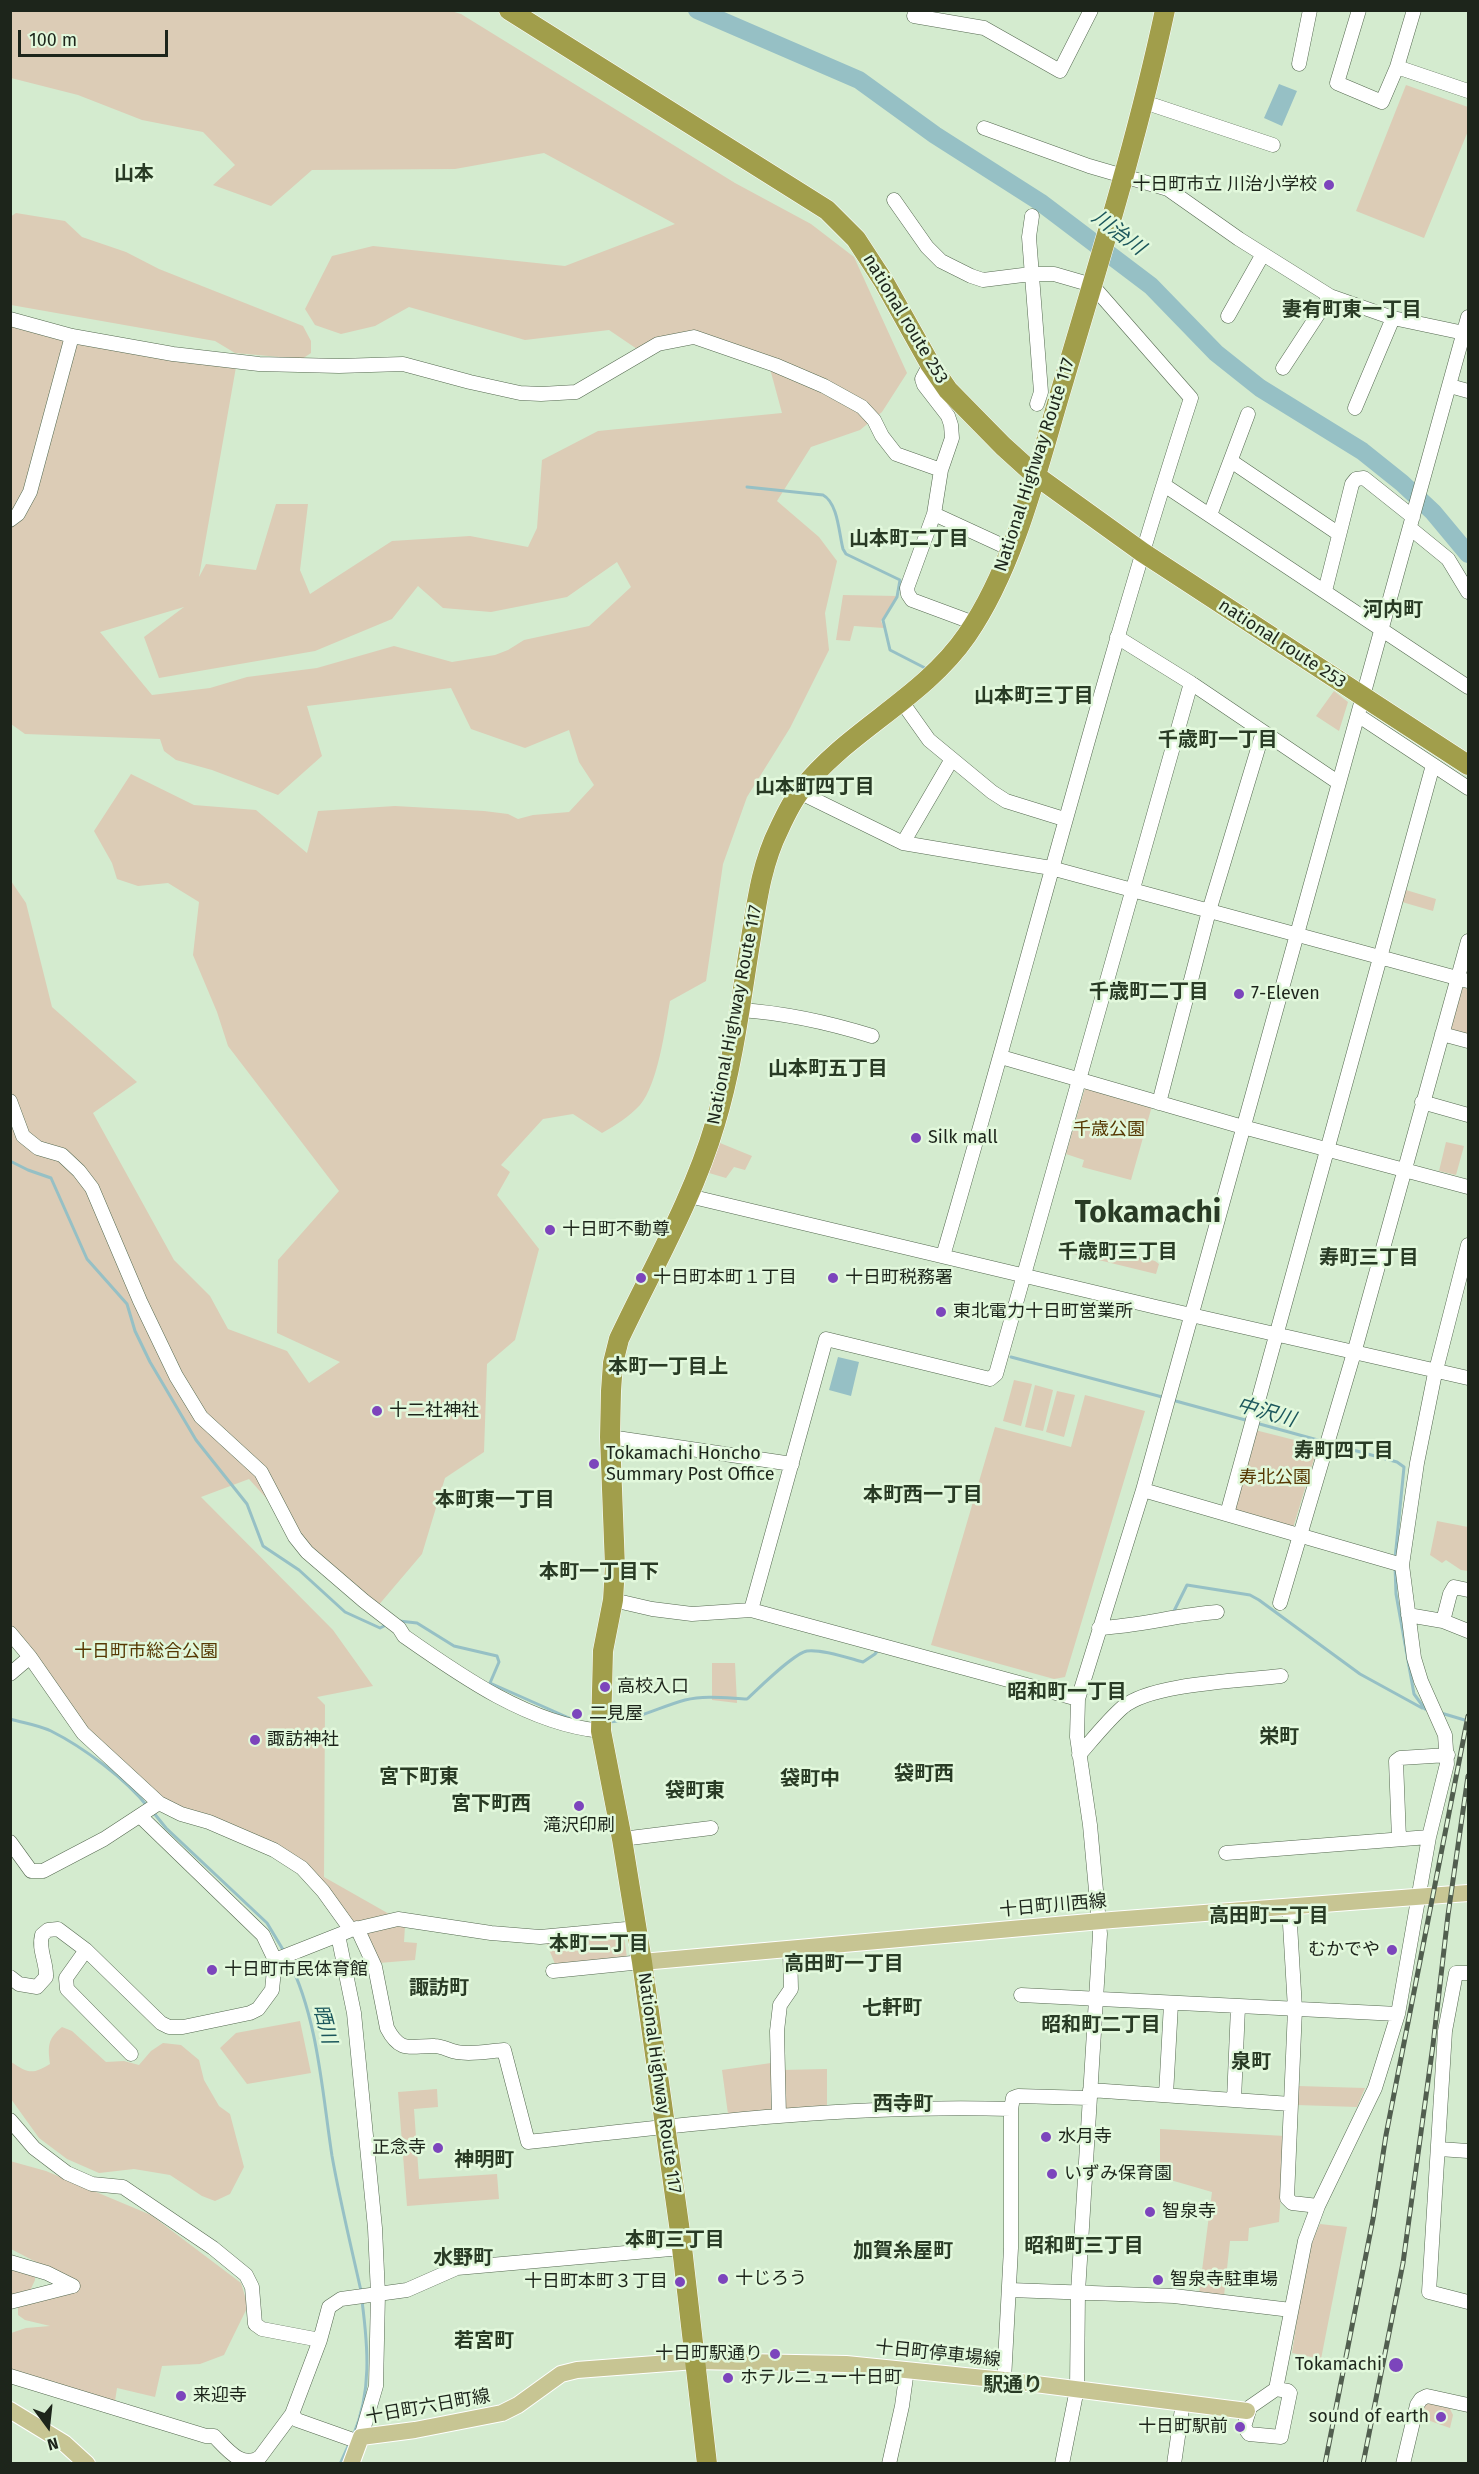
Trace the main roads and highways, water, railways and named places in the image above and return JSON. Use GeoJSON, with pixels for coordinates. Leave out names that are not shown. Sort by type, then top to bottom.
{"type":"FeatureCollection","features":[{"type":"Feature","properties":{"kind":"highway","name":"national route 253"},"geometry":{"type":"LineString","coordinates":[[509,10],[827,210],[856,239],[884,282],[930,364],[948,390],[1035,475],[1142,552],[1363,700],[1468,765]]}},
{"type":"Feature","properties":{"kind":"highway","name":"National Highway Route 117"},"geometry":{"type":"LineString","coordinates":[[707,2463],[682,2248],[642,1962],[622,1839],[601,1731],[603,1651],[613,1600],[615,1568],[610,1437],[612,1369],[619,1339],[689,1196],[716,1123],[740,1011],[761,878],[777,832],[799,792],[830,759],[902,702],[949,658],[988,601],[1010,549],[1035,475],[1124,176],[1165,10]]}},
{"type":"Feature","properties":{"kind":"main road","name":"十日町川西線"},"geometry":{"type":"LineString","coordinates":[[642,1962],[1468,1893]]}},
{"type":"Feature","properties":{"kind":"main road","name":"十日町停車場線"},"geometry":{"type":"LineString","coordinates":[[695,2361],[846,2364],[1005,2380],[1247,2411]]}},
{"type":"Feature","properties":{"kind":"main road","name":"十日町六日町線"},"geometry":{"type":"LineString","coordinates":[[351,2463],[360,2440],[502,2413],[518,2405],[561,2374],[577,2370],[695,2361]]}},
{"type":"Feature","properties":{"kind":"main road"},"geometry":{"type":"LineString","coordinates":[[10,2410],[64,2443],[87,2463]]}},
{"type":"Feature","properties":{"kind":"water"},"geometry":{"type":"Polygon","coordinates":[[[1279,84],[1297,91],[1282,126],[1264,118],[1279,84]]]}},
{"type":"Feature","properties":{"kind":"water"},"geometry":{"type":"Polygon","coordinates":[[[838,1357],[859,1362],[851,1396],[829,1390],[838,1357]]]}},
{"type":"Feature","properties":{"kind":"waterway","name":"川治川"},"geometry":{"type":"LineString","coordinates":[[697,10],[859,80],[935,135],[1040,202],[1151,286],[1216,353],[1260,388],[1362,451],[1402,483],[1433,512],[1468,554]]}},
{"type":"Feature","properties":{"kind":"waterway"},"geometry":{"type":"LineString","coordinates":[[747,487],[823,495],[828,499],[835,512],[846,554],[900,580],[897,597],[883,620],[890,650],[927,669]]}},
{"type":"Feature","properties":{"kind":"waterway"},"geometry":{"type":"LineString","coordinates":[[10,1161],[51,1178],[87,1259],[127,1304],[135,1331],[150,1362],[196,1440],[247,1504],[263,1546],[299,1570],[345,1612],[380,1628],[388,1624]]}},
{"type":"Feature","properties":{"kind":"waterway","name":"中沢川"},"geometry":{"type":"LineString","coordinates":[[1011,1357],[1166,1398]]}},
{"type":"Feature","properties":{"kind":"waterway","name":"中沢川"},"geometry":{"type":"LineString","coordinates":[[1172,1400],[1249,1421]]}},
{"type":"Feature","properties":{"kind":"waterway","name":"中沢川"},"geometry":{"type":"LineString","coordinates":[[1256,1423],[1325,1442]]}},
{"type":"Feature","properties":{"kind":"waterway","name":"中沢川"},"geometry":{"type":"LineString","coordinates":[[1331,1444],[1397,1462],[1404,1467],[1395,1559]]}},
{"type":"Feature","properties":{"kind":"waterway","name":"中沢川"},"geometry":{"type":"LineString","coordinates":[[1395,1566],[1396,1594],[1414,1694],[1425,1709],[1429,1710]]}},
{"type":"Feature","properties":{"kind":"waterway"},"geometry":{"type":"LineString","coordinates":[[1173,1613],[1187,1585],[1250,1595],[1360,1674],[1422,1708]]}},
{"type":"Feature","properties":{"kind":"waterway"},"geometry":{"type":"LineString","coordinates":[[399,1621],[417,1623],[454,1646],[497,1656],[499,1662],[490,1683],[569,1718]]}},
{"type":"Feature","properties":{"kind":"waterway"},"geometry":{"type":"LineString","coordinates":[[608,1722],[628,1719],[693,1698],[747,1699],[785,1664],[807,1651],[827,1653],[863,1662],[878,1650]]}},
{"type":"Feature","properties":{"kind":"waterway","name":"中沢川"},"geometry":{"type":"LineString","coordinates":[[1441,1713],[1468,1721]]}},
{"type":"Feature","properties":{"kind":"waterway","name":"晒川"},"geometry":{"type":"LineString","coordinates":[[10,1719],[46,1729],[77,1746],[116,1775],[148,1807]]}},
{"type":"Feature","properties":{"kind":"waterway","name":"晒川"},"geometry":{"type":"LineString","coordinates":[[153,1812],[166,1828],[267,1923],[285,1953]]}},
{"type":"Feature","properties":{"kind":"waterway","name":"晒川"},"geometry":{"type":"LineString","coordinates":[[288,1959],[306,2006],[318,2055],[335,2173],[361,2291]]}},
{"type":"Feature","properties":{"kind":"waterway","name":"晒川"},"geometry":{"type":"LineString","coordinates":[[353,2436],[366,2386],[367,2352],[362,2301]]}},
{"type":"Feature","properties":{"kind":"waterway","name":"晒川"},"geometry":{"type":"LineString","coordinates":[[340,2464],[349,2444]]}},
{"type":"Feature","properties":{"kind":"railway"},"geometry":{"type":"LineString","coordinates":[[1325,2464],[1373,2219],[1386,2135],[1468,1716]]}},
{"type":"Feature","properties":{"kind":"railway"},"geometry":{"type":"LineString","coordinates":[[1363,2464],[1403,2263],[1468,1776]]}},
{"type":"Feature","properties":{"kind":"place","name":"十日町市立 川治小学校"},"geometry":{"type":"Point","coordinates":[1329,185]}},
{"type":"Feature","properties":{"kind":"place","name":"7-Eleven"},"geometry":{"type":"Point","coordinates":[1239,994]}},
{"type":"Feature","properties":{"kind":"place","name":"Silk mall"},"geometry":{"type":"Point","coordinates":[916,1138]}},
{"type":"Feature","properties":{"kind":"place","name":"十日町不動尊"},"geometry":{"type":"Point","coordinates":[550,1230]}},
{"type":"Feature","properties":{"kind":"place","name":"十日町本町１丁目"},"geometry":{"type":"Point","coordinates":[641,1278]}},
{"type":"Feature","properties":{"kind":"place","name":"十日町税務署"},"geometry":{"type":"Point","coordinates":[833,1278]}},
{"type":"Feature","properties":{"kind":"place","name":"東北電力十日町営業所"},"geometry":{"type":"Point","coordinates":[941,1312]}},
{"type":"Feature","properties":{"kind":"place","name":"十二社神社"},"geometry":{"type":"Point","coordinates":[377,1411]}},
{"type":"Feature","properties":{"kind":"place","name":"Tokamachi Honcho Summary Post Office"},"geometry":{"type":"Point","coordinates":[594,1464]}},
{"type":"Feature","properties":{"kind":"place","name":"高校入口"},"geometry":{"type":"Point","coordinates":[605,1687]}},
{"type":"Feature","properties":{"kind":"place","name":"二見屋"},"geometry":{"type":"Point","coordinates":[577,1714]}},
{"type":"Feature","properties":{"kind":"place","name":"諏訪神社"},"geometry":{"type":"Point","coordinates":[255,1740]}},
{"type":"Feature","properties":{"kind":"place","name":"滝沢印刷"},"geometry":{"type":"Point","coordinates":[579,1806]}},
{"type":"Feature","properties":{"kind":"place","name":"むかでや"},"geometry":{"type":"Point","coordinates":[1392,1950]}},
{"type":"Feature","properties":{"kind":"place","name":"十日町市民体育館"},"geometry":{"type":"Point","coordinates":[212,1970]}},
{"type":"Feature","properties":{"kind":"place","name":"水月寺"},"geometry":{"type":"Point","coordinates":[1046,2137]}},
{"type":"Feature","properties":{"kind":"place","name":"正念寺"},"geometry":{"type":"Point","coordinates":[438,2148]}},
{"type":"Feature","properties":{"kind":"place","name":"いずみ保育園"},"geometry":{"type":"Point","coordinates":[1052,2174]}},
{"type":"Feature","properties":{"kind":"place","name":"智泉寺"},"geometry":{"type":"Point","coordinates":[1150,2212]}},
{"type":"Feature","properties":{"kind":"place","name":"十じろう"},"geometry":{"type":"Point","coordinates":[723,2279]}},
{"type":"Feature","properties":{"kind":"place","name":"智泉寺駐車場"},"geometry":{"type":"Point","coordinates":[1158,2280]}},
{"type":"Feature","properties":{"kind":"place","name":"十日町本町３丁目"},"geometry":{"type":"Point","coordinates":[680,2282]}},
{"type":"Feature","properties":{"kind":"place","name":"十日町駅通り"},"geometry":{"type":"Point","coordinates":[775,2354]}},
{"type":"Feature","properties":{"kind":"place","name":"Tokamachi"},"geometry":{"type":"Point","coordinates":[1396,2365]}},
{"type":"Feature","properties":{"kind":"place","name":"ホテルニュー十日町"},"geometry":{"type":"Point","coordinates":[728,2378]}},
{"type":"Feature","properties":{"kind":"place","name":"来迎寺"},"geometry":{"type":"Point","coordinates":[181,2396]}},
{"type":"Feature","properties":{"kind":"place","name":"sound of earth"},"geometry":{"type":"Point","coordinates":[1441,2417]}},
{"type":"Feature","properties":{"kind":"place","name":"十日町駅前"},"geometry":{"type":"Point","coordinates":[1240,2427]}},
{"type":"Feature","properties":{"kind":"district","name":"山本"},"geometry":{"type":"Point","coordinates":[134,174]}},
{"type":"Feature","properties":{"kind":"district","name":"妻有町東一丁目"},"geometry":{"type":"Point","coordinates":[1352,310]}},
{"type":"Feature","properties":{"kind":"district","name":"山本町二丁目"},"geometry":{"type":"Point","coordinates":[909,539]}},
{"type":"Feature","properties":{"kind":"district","name":"河内町"},"geometry":{"type":"Point","coordinates":[1393,610]}},
{"type":"Feature","properties":{"kind":"district","name":"山本町三丁目"},"geometry":{"type":"Point","coordinates":[1034,696]}},
{"type":"Feature","properties":{"kind":"district","name":"千歳町一丁目"},"geometry":{"type":"Point","coordinates":[1218,740]}},
{"type":"Feature","properties":{"kind":"district","name":"山本町四丁目"},"geometry":{"type":"Point","coordinates":[815,787]}},
{"type":"Feature","properties":{"kind":"district","name":"千歳町二丁目"},"geometry":{"type":"Point","coordinates":[1149,992]}},
{"type":"Feature","properties":{"kind":"district","name":"山本町五丁目"},"geometry":{"type":"Point","coordinates":[828,1069]}},
{"type":"Feature","properties":{"kind":"district","name":"Tokamachi"},"geometry":{"type":"Point","coordinates":[1148,1214]}},
{"type":"Feature","properties":{"kind":"district","name":"千歳町三丁目"},"geometry":{"type":"Point","coordinates":[1118,1252]}},
{"type":"Feature","properties":{"kind":"district","name":"寿町三丁目"},"geometry":{"type":"Point","coordinates":[1369,1258]}},
{"type":"Feature","properties":{"kind":"district","name":"本町一丁目上"},"geometry":{"type":"Point","coordinates":[668,1367]}},
{"type":"Feature","properties":{"kind":"district","name":"寿町四丁目"},"geometry":{"type":"Point","coordinates":[1344,1451]}},
{"type":"Feature","properties":{"kind":"district","name":"本町西一丁目"},"geometry":{"type":"Point","coordinates":[923,1495]}},
{"type":"Feature","properties":{"kind":"district","name":"本町東一丁目"},"geometry":{"type":"Point","coordinates":[495,1500]}},
{"type":"Feature","properties":{"kind":"district","name":"本町一丁目下"},"geometry":{"type":"Point","coordinates":[599,1572]}},
{"type":"Feature","properties":{"kind":"district","name":"昭和町一丁目"},"geometry":{"type":"Point","coordinates":[1067,1692]}},
{"type":"Feature","properties":{"kind":"district","name":"栄町"},"geometry":{"type":"Point","coordinates":[1279,1737]}},
{"type":"Feature","properties":{"kind":"district","name":"袋町西"},"geometry":{"type":"Point","coordinates":[924,1774]}},
{"type":"Feature","properties":{"kind":"district","name":"宮下町東"},"geometry":{"type":"Point","coordinates":[419,1777]}},
{"type":"Feature","properties":{"kind":"district","name":"袋町中"},"geometry":{"type":"Point","coordinates":[810,1779]}},
{"type":"Feature","properties":{"kind":"district","name":"袋町東"},"geometry":{"type":"Point","coordinates":[695,1791]}},
{"type":"Feature","properties":{"kind":"district","name":"宮下町西"},"geometry":{"type":"Point","coordinates":[491,1804]}},
{"type":"Feature","properties":{"kind":"district","name":"高田町二丁目"},"geometry":{"type":"Point","coordinates":[1269,1916]}},
{"type":"Feature","properties":{"kind":"district","name":"本町二丁目"},"geometry":{"type":"Point","coordinates":[599,1944]}},
{"type":"Feature","properties":{"kind":"district","name":"高田町一丁目"},"geometry":{"type":"Point","coordinates":[844,1964]}},
{"type":"Feature","properties":{"kind":"district","name":"諏訪町"},"geometry":{"type":"Point","coordinates":[439,1988]}},
{"type":"Feature","properties":{"kind":"district","name":"七軒町"},"geometry":{"type":"Point","coordinates":[892,2008]}},
{"type":"Feature","properties":{"kind":"district","name":"昭和町二丁目"},"geometry":{"type":"Point","coordinates":[1101,2025]}},
{"type":"Feature","properties":{"kind":"district","name":"泉町"},"geometry":{"type":"Point","coordinates":[1251,2062]}},
{"type":"Feature","properties":{"kind":"district","name":"西寺町"},"geometry":{"type":"Point","coordinates":[903,2104]}},
{"type":"Feature","properties":{"kind":"district","name":"神明町"},"geometry":{"type":"Point","coordinates":[484,2160]}},
{"type":"Feature","properties":{"kind":"district","name":"本町三丁目"},"geometry":{"type":"Point","coordinates":[675,2240]}},
{"type":"Feature","properties":{"kind":"district","name":"昭和町三丁目"},"geometry":{"type":"Point","coordinates":[1084,2246]}},
{"type":"Feature","properties":{"kind":"district","name":"加賀糸屋町"},"geometry":{"type":"Point","coordinates":[903,2251]}},
{"type":"Feature","properties":{"kind":"district","name":"水野町"},"geometry":{"type":"Point","coordinates":[463,2258]}},
{"type":"Feature","properties":{"kind":"district","name":"若宮町"},"geometry":{"type":"Point","coordinates":[484,2341]}},
{"type":"Feature","properties":{"kind":"district","name":"駅通り"},"geometry":{"type":"Point","coordinates":[1013,2385]}},
{"type":"Feature","properties":{"kind":"park label","name":"千歳公園"},"geometry":{"type":"Point","coordinates":[1109,1130]}},
{"type":"Feature","properties":{"kind":"park label","name":"寿北公園"},"geometry":{"type":"Point","coordinates":[1275,1478]}},
{"type":"Feature","properties":{"kind":"park label","name":"十日町市総合公園"},"geometry":{"type":"Point","coordinates":[146,1652]}}]}
